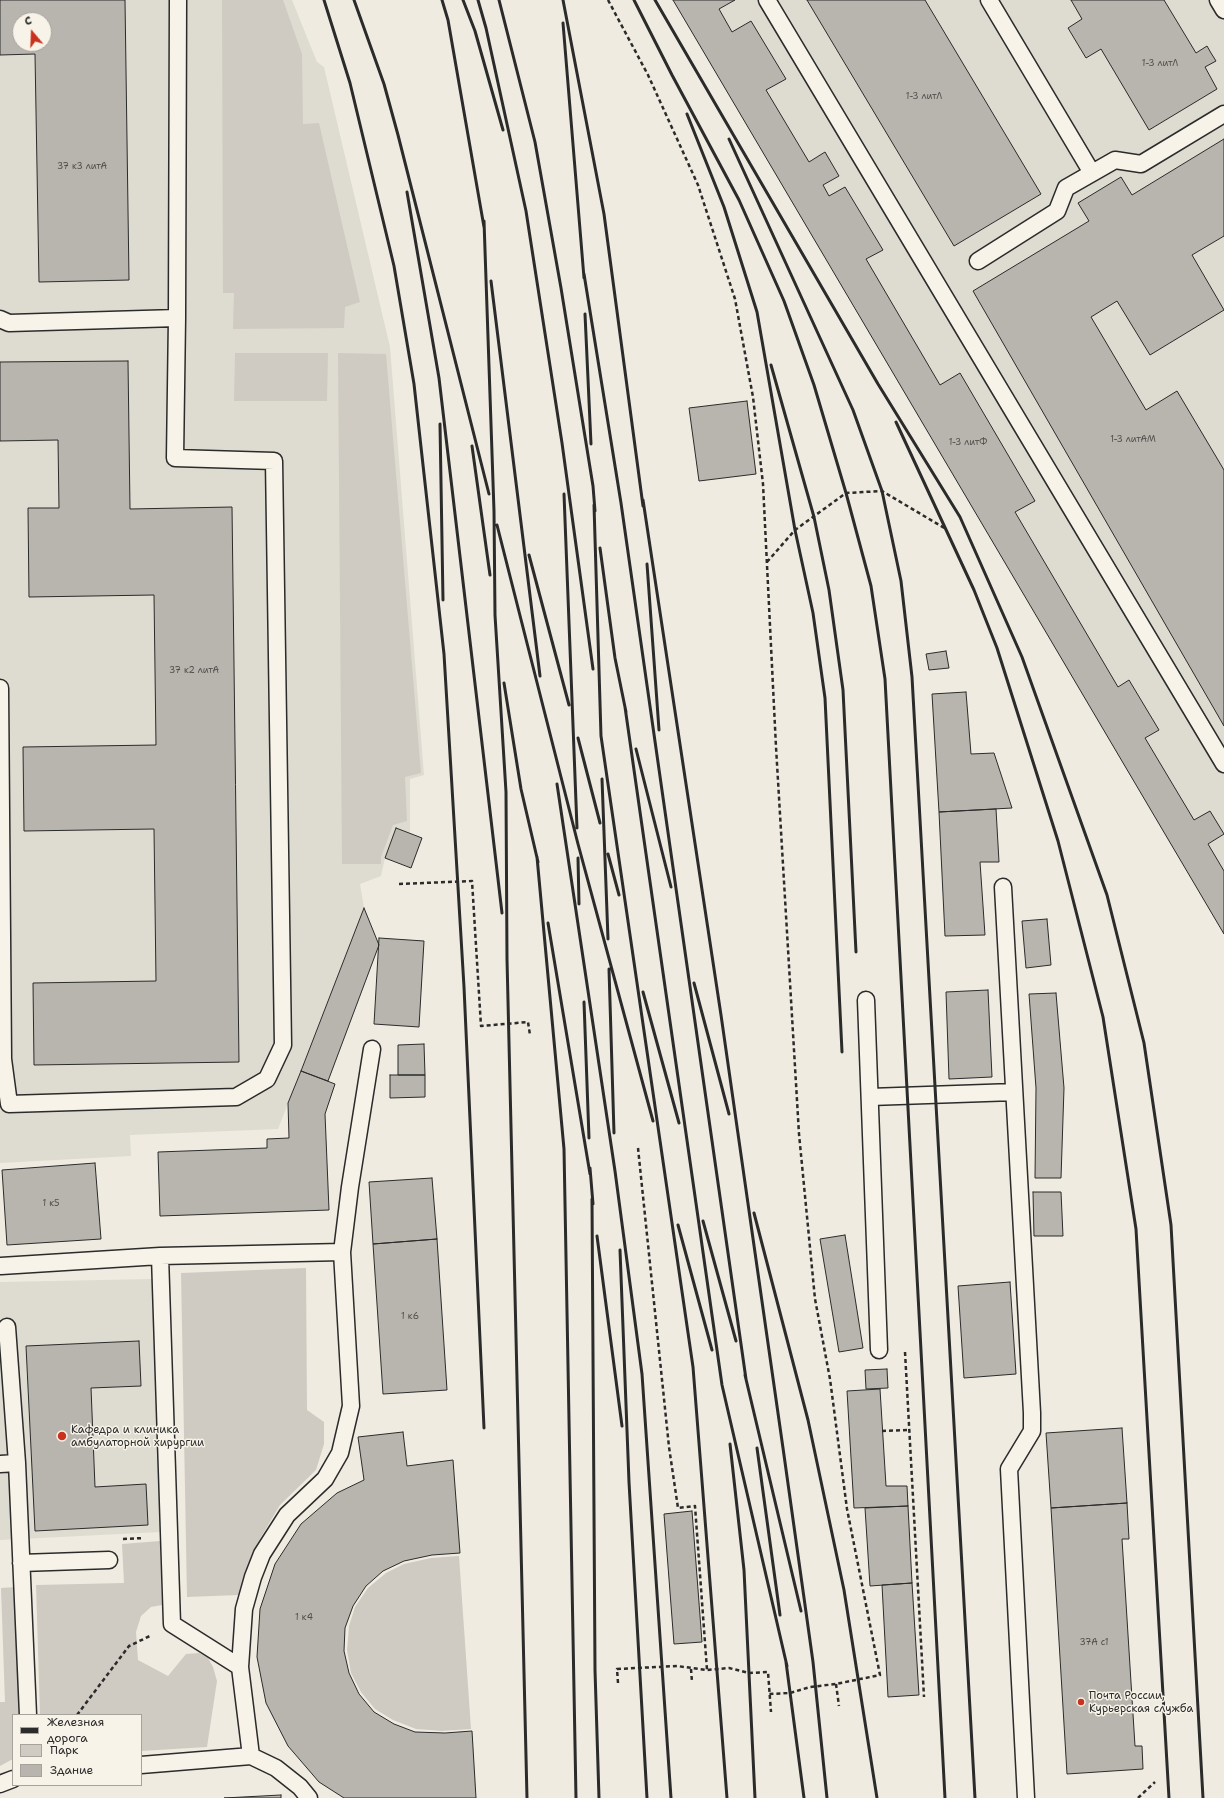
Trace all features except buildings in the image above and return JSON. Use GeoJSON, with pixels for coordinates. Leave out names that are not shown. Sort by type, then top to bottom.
{"type":"FeatureCollection","features":[{"type":"Feature","properties":{"kind":"lane"},"geometry":{"type":"LineString","coordinates":[[0,688],[1,1059],[9,1104],[236,1097],[267,1079],[283,1045],[274,461],[175,458],[178,0]]}},
{"type":"Feature","properties":{"kind":"lane"},"geometry":{"type":"LineString","coordinates":[[767,0],[1155,651],[1224,764]]}},
{"type":"Feature","properties":{"kind":"lane"},"geometry":{"type":"LineString","coordinates":[[988,0],[1092,172]]}},
{"type":"Feature","properties":{"kind":"lane"},"geometry":{"type":"LineString","coordinates":[[1218,0],[1224,10]]}},
{"type":"Feature","properties":{"kind":"lane"},"geometry":{"type":"LineString","coordinates":[[978,261],[1057,211],[1066,188],[1092,172],[1114,160],[1141,164],[1224,114]]}},
{"type":"Feature","properties":{"kind":"lane"},"geometry":{"type":"LineString","coordinates":[[0,318],[9,323],[177,318]]}},
{"type":"Feature","properties":{"kind":"lane"},"geometry":{"type":"LineString","coordinates":[[1003,887],[1032,1425],[1032,1431],[1009,1469],[1026,1798]]}},
{"type":"Feature","properties":{"kind":"lane"},"geometry":{"type":"LineString","coordinates":[[866,1000],[879,1350]]}},
{"type":"Feature","properties":{"kind":"lane"},"geometry":{"type":"LineString","coordinates":[[251,1756],[240,1667],[244,1609],[253,1577],[262,1554],[287,1515],[325,1479],[340,1453],[351,1406],[342,1252],[350,1187],[372,1049]]}},
{"type":"Feature","properties":{"kind":"lane"},"geometry":{"type":"LineString","coordinates":[[870,1098],[1014,1092]]}},
{"type":"Feature","properties":{"kind":"lane"},"geometry":{"type":"LineString","coordinates":[[1,1266],[160,1256],[342,1252]]}},
{"type":"Feature","properties":{"kind":"lane"},"geometry":{"type":"LineString","coordinates":[[160,1256],[172,1624],[240,1667]]}},
{"type":"Feature","properties":{"kind":"lane"},"geometry":{"type":"LineString","coordinates":[[7,1327],[17,1463],[28,1714]]}},
{"type":"Feature","properties":{"kind":"lane"},"geometry":{"type":"LineString","coordinates":[[0,1464],[17,1463]]}},
{"type":"Feature","properties":{"kind":"lane"},"geometry":{"type":"LineString","coordinates":[[21,1563],[109,1560]]}},
{"type":"Feature","properties":{"kind":"lane"},"geometry":{"type":"LineString","coordinates":[[142,1765],[251,1756],[276,1768],[300,1787],[309,1798]]}},
{"type":"Feature","properties":{"kind":"lane"},"geometry":{"type":"LineString","coordinates":[[0,1784],[12,1779]]}},
{"type":"Feature","properties":{"kind":"path"},"geometry":{"type":"LineString","coordinates":[[608,0],[648,75],[698,185],[735,300],[753,397],[763,484],[776,755],[799,1134],[815,1299],[830,1379],[847,1509],[880,1675],[836,1684],[810,1687],[790,1693],[769,1694]]}},
{"type":"Feature","properties":{"kind":"path"},"geometry":{"type":"LineString","coordinates":[[767,562],[795,530],[846,493],[882,491],[946,529]]}},
{"type":"Feature","properties":{"kind":"path"},"geometry":{"type":"LineString","coordinates":[[398,884],[472,881],[481,1026],[528,1022],[530,1036]]}},
{"type":"Feature","properties":{"kind":"path"},"geometry":{"type":"LineString","coordinates":[[638,1148],[669,1447],[678,1508],[695,1506],[707,1670]]}},
{"type":"Feature","properties":{"kind":"path"},"geometry":{"type":"LineString","coordinates":[[879,1350],[905,1350],[924,1697]]}},
{"type":"Feature","properties":{"kind":"path"},"geometry":{"type":"LineString","coordinates":[[882,1431],[909,1430]]}},
{"type":"Feature","properties":{"kind":"path"},"geometry":{"type":"LineString","coordinates":[[78,1714],[129,1646],[172,1624]]}},
{"type":"Feature","properties":{"kind":"path"},"geometry":{"type":"LineString","coordinates":[[618,1683],[617,1669],[677,1666],[707,1670],[729,1668],[749,1673],[768,1672],[770,1712]]}},
{"type":"Feature","properties":{"kind":"path"},"geometry":{"type":"LineString","coordinates":[[691,1669],[692,1682]]}},
{"type":"Feature","properties":{"kind":"path"},"geometry":{"type":"LineString","coordinates":[[836,1684],[839,1706]]}},
{"type":"Feature","properties":{"kind":"path"},"geometry":{"type":"LineString","coordinates":[[1138,1798],[1155,1782]]}},
{"type":"Feature","properties":{"kind":"shaded area"},"geometry":{"type":"Polygon","coordinates":[[[0,0],[292,0],[317,62],[324,67],[390,347],[424,775],[410,779],[410,833],[396,828],[385,858],[381,876],[360,884],[364,908],[278,1129],[130,1135],[131,1156],[0,1163],[0,0]]]}},
{"type":"Feature","properties":{"kind":"shaded area"},"geometry":{"type":"Polygon","coordinates":[[[673,0],[1224,0],[1224,934],[723,85],[673,0]]]}},
{"type":"Feature","properties":{"kind":"shaded area"},"geometry":{"type":"Polygon","coordinates":[[[153,1279],[160,1532],[0,1540],[0,1282],[153,1279]]]}},
{"type":"Feature","properties":{"kind":"green space"},"geometry":{"type":"Polygon","coordinates":[[[222,0],[283,0],[302,54],[303,124],[319,123],[360,302],[345,307],[344,328],[233,329],[234,293],[223,293],[222,0]]]}},
{"type":"Feature","properties":{"kind":"green space"},"geometry":{"type":"Polygon","coordinates":[[[235,353],[328,353],[327,401],[234,401],[235,353]]]}},
{"type":"Feature","properties":{"kind":"green space"},"geometry":{"type":"Polygon","coordinates":[[[338,353],[386,354],[421,773],[405,777],[407,821],[393,825],[381,857],[381,864],[342,864],[338,353]]]}},
{"type":"Feature","properties":{"kind":"green space"},"geometry":{"type":"Polygon","coordinates":[[[306,1268],[307,1410],[324,1422],[324,1444],[316,1470],[280,1505],[254,1549],[239,1595],[187,1597],[181,1273],[306,1268]]]}},
{"type":"Feature","properties":{"kind":"green space"},"geometry":{"type":"Polygon","coordinates":[[[160,1541],[162,1605],[151,1607],[141,1616],[136,1632],[138,1660],[168,1676],[186,1654],[199,1653],[208,1658],[213,1667],[217,1681],[207,1747],[142,1751],[142,1714],[40,1714],[36,1585],[124,1583],[122,1544],[160,1541]]]}},
{"type":"Feature","properties":{"kind":"green space"},"geometry":{"type":"Polygon","coordinates":[[[459,1556],[471,1729],[442,1731],[416,1729],[393,1720],[375,1709],[361,1692],[351,1673],[347,1650],[349,1626],[355,1607],[368,1588],[386,1573],[404,1564],[431,1558],[459,1556]]]}},
{"type":"Feature","properties":{"kind":"green space"},"geometry":{"type":"Polygon","coordinates":[[[17,1587],[19,1714],[12,1714],[12,1760],[0,1766],[0,1702],[5,1702],[1,1588],[17,1587]]]}},
{"type":"Feature","properties":{"kind":"railway"},"geometry":{"type":"LineString","coordinates":[[324,0],[350,83],[394,266],[414,384],[444,654],[464,987],[484,1428]]}},
{"type":"Feature","properties":{"kind":"railway"},"geometry":{"type":"LineString","coordinates":[[354,0],[384,84],[398,135],[489,494]]}},
{"type":"Feature","properties":{"kind":"railway"},"geometry":{"type":"LineString","coordinates":[[442,0],[448,20],[484,227]]}},
{"type":"Feature","properties":{"kind":"railway"},"geometry":{"type":"LineString","coordinates":[[463,0],[475,31],[503,130]]}},
{"type":"Feature","properties":{"kind":"railway"},"geometry":{"type":"LineString","coordinates":[[478,0],[486,28],[526,211],[562,443],[593,669]]}},
{"type":"Feature","properties":{"kind":"railway"},"geometry":{"type":"LineString","coordinates":[[499,0],[535,142],[561,288],[593,486],[595,511]]}},
{"type":"Feature","properties":{"kind":"railway"},"geometry":{"type":"LineString","coordinates":[[563,0],[604,214],[643,506]]}},
{"type":"Feature","properties":{"kind":"railway"},"geometry":{"type":"LineString","coordinates":[[634,0],[672,75],[739,200],[784,301],[814,385],[846,493],[871,586],[885,679],[945,1798]]}},
{"type":"Feature","properties":{"kind":"railway"},"geometry":{"type":"LineString","coordinates":[[655,0],[878,384],[960,517],[1022,657],[1107,895],[1144,1043],[1171,1225],[1203,1798]]}},
{"type":"Feature","properties":{"kind":"railway"},"geometry":{"type":"LineString","coordinates":[[563,23],[584,278]]}},
{"type":"Feature","properties":{"kind":"railway"},"geometry":{"type":"LineString","coordinates":[[687,114],[724,207],[757,312],[795,530],[813,613],[825,698],[842,1052]]}},
{"type":"Feature","properties":{"kind":"railway"},"geometry":{"type":"LineString","coordinates":[[729,139],[853,410],[882,491],[901,581],[912,677],[975,1798]]}},
{"type":"Feature","properties":{"kind":"railway"},"geometry":{"type":"LineString","coordinates":[[407,192],[439,378],[502,913]]}},
{"type":"Feature","properties":{"kind":"railway"},"geometry":{"type":"LineString","coordinates":[[484,221],[494,511],[495,615],[506,792],[507,959],[527,1798]]}},
{"type":"Feature","properties":{"kind":"railway"},"geometry":{"type":"LineString","coordinates":[[584,274],[621,503],[746,1379]]}},
{"type":"Feature","properties":{"kind":"railway"},"geometry":{"type":"LineString","coordinates":[[491,281],[540,676]]}},
{"type":"Feature","properties":{"kind":"railway"},"geometry":{"type":"LineString","coordinates":[[585,314],[591,444]]}},
{"type":"Feature","properties":{"kind":"railway"},"geometry":{"type":"LineString","coordinates":[[771,365],[814,517],[829,590],[843,690],[856,952]]}},
{"type":"Feature","properties":{"kind":"railway"},"geometry":{"type":"LineString","coordinates":[[896,422],[974,590],[997,648],[1058,841],[1103,1017],[1136,1229],[1169,1798]]}},
{"type":"Feature","properties":{"kind":"railway"},"geometry":{"type":"LineString","coordinates":[[440,424],[443,600]]}},
{"type":"Feature","properties":{"kind":"railway"},"geometry":{"type":"LineString","coordinates":[[472,446],[490,575]]}},
{"type":"Feature","properties":{"kind":"railway"},"geometry":{"type":"LineString","coordinates":[[564,494],[577,828]]}},
{"type":"Feature","properties":{"kind":"railway"},"geometry":{"type":"LineString","coordinates":[[643,500],[721,1015],[783,1448],[813,1662],[827,1798]]}},
{"type":"Feature","properties":{"kind":"railway"},"geometry":{"type":"LineString","coordinates":[[594,505],[601,736],[693,1367],[727,1798]]}},
{"type":"Feature","properties":{"kind":"railway"},"geometry":{"type":"LineString","coordinates":[[497,525],[578,844],[653,1121]]}},
{"type":"Feature","properties":{"kind":"railway"},"geometry":{"type":"LineString","coordinates":[[600,548],[615,658],[626,712]]}},
{"type":"Feature","properties":{"kind":"railway"},"geometry":{"type":"LineString","coordinates":[[529,555],[569,705]]}},
{"type":"Feature","properties":{"kind":"railway"},"geometry":{"type":"LineString","coordinates":[[647,564],[659,730]]}},
{"type":"Feature","properties":{"kind":"railway"},"geometry":{"type":"LineString","coordinates":[[504,683],[521,789],[538,862]]}},
{"type":"Feature","properties":{"kind":"railway"},"geometry":{"type":"LineString","coordinates":[[625,707],[722,1385],[787,1666]]}},
{"type":"Feature","properties":{"kind":"railway"},"geometry":{"type":"LineString","coordinates":[[578,738],[600,823]]}},
{"type":"Feature","properties":{"kind":"railway"},"geometry":{"type":"LineString","coordinates":[[636,749],[671,887]]}},
{"type":"Feature","properties":{"kind":"railway"},"geometry":{"type":"LineString","coordinates":[[602,779],[608,939]]}},
{"type":"Feature","properties":{"kind":"railway"},"geometry":{"type":"LineString","coordinates":[[557,784],[615,1171],[642,1374],[671,1798]]}},
{"type":"Feature","properties":{"kind":"railway"},"geometry":{"type":"LineString","coordinates":[[608,854],[619,895]]}},
{"type":"Feature","properties":{"kind":"railway"},"geometry":{"type":"LineString","coordinates":[[537,857],[564,1149],[576,1798]]}},
{"type":"Feature","properties":{"kind":"railway"},"geometry":{"type":"LineString","coordinates":[[578,858],[579,904]]}},
{"type":"Feature","properties":{"kind":"railway"},"geometry":{"type":"LineString","coordinates":[[548,923],[590,1174]]}},
{"type":"Feature","properties":{"kind":"railway"},"geometry":{"type":"LineString","coordinates":[[609,969],[614,1133]]}},
{"type":"Feature","properties":{"kind":"railway"},"geometry":{"type":"LineString","coordinates":[[694,983],[729,1114]]}},
{"type":"Feature","properties":{"kind":"railway"},"geometry":{"type":"LineString","coordinates":[[643,992],[679,1123]]}},
{"type":"Feature","properties":{"kind":"railway"},"geometry":{"type":"LineString","coordinates":[[584,1002],[589,1138]]}},
{"type":"Feature","properties":{"kind":"railway"},"geometry":{"type":"LineString","coordinates":[[590,1168],[593,1204]]}},
{"type":"Feature","properties":{"kind":"railway"},"geometry":{"type":"LineString","coordinates":[[592,1199],[595,1670],[599,1798]]}},
{"type":"Feature","properties":{"kind":"railway"},"geometry":{"type":"LineString","coordinates":[[754,1213],[808,1420],[844,1590],[877,1798]]}},
{"type":"Feature","properties":{"kind":"railway"},"geometry":{"type":"LineString","coordinates":[[703,1221],[736,1341]]}},
{"type":"Feature","properties":{"kind":"railway"},"geometry":{"type":"LineString","coordinates":[[678,1225],[712,1350]]}},
{"type":"Feature","properties":{"kind":"railway"},"geometry":{"type":"LineString","coordinates":[[597,1236],[622,1426]]}},
{"type":"Feature","properties":{"kind":"railway"},"geometry":{"type":"LineString","coordinates":[[620,1250],[629,1482],[647,1798]]}},
{"type":"Feature","properties":{"kind":"railway"},"geometry":{"type":"LineString","coordinates":[[745,1375],[801,1611]]}},
{"type":"Feature","properties":{"kind":"railway"},"geometry":{"type":"LineString","coordinates":[[730,1444],[744,1570],[755,1798]]}},
{"type":"Feature","properties":{"kind":"railway"},"geometry":{"type":"LineString","coordinates":[[757,1448],[780,1615]]}},
{"type":"Feature","properties":{"kind":"railway"},"geometry":{"type":"LineString","coordinates":[[786,1662],[804,1798]]}},
{"type":"Feature","properties":{"kind":"place","name":"Кафедра и клиника амбулаторной хирургии"},"geometry":{"type":"Point","coordinates":[62,1436]}},
{"type":"Feature","properties":{"kind":"place","name":"Почта России, Курьерская служба"},"geometry":{"type":"Point","coordinates":[1081,1702]}}]}
